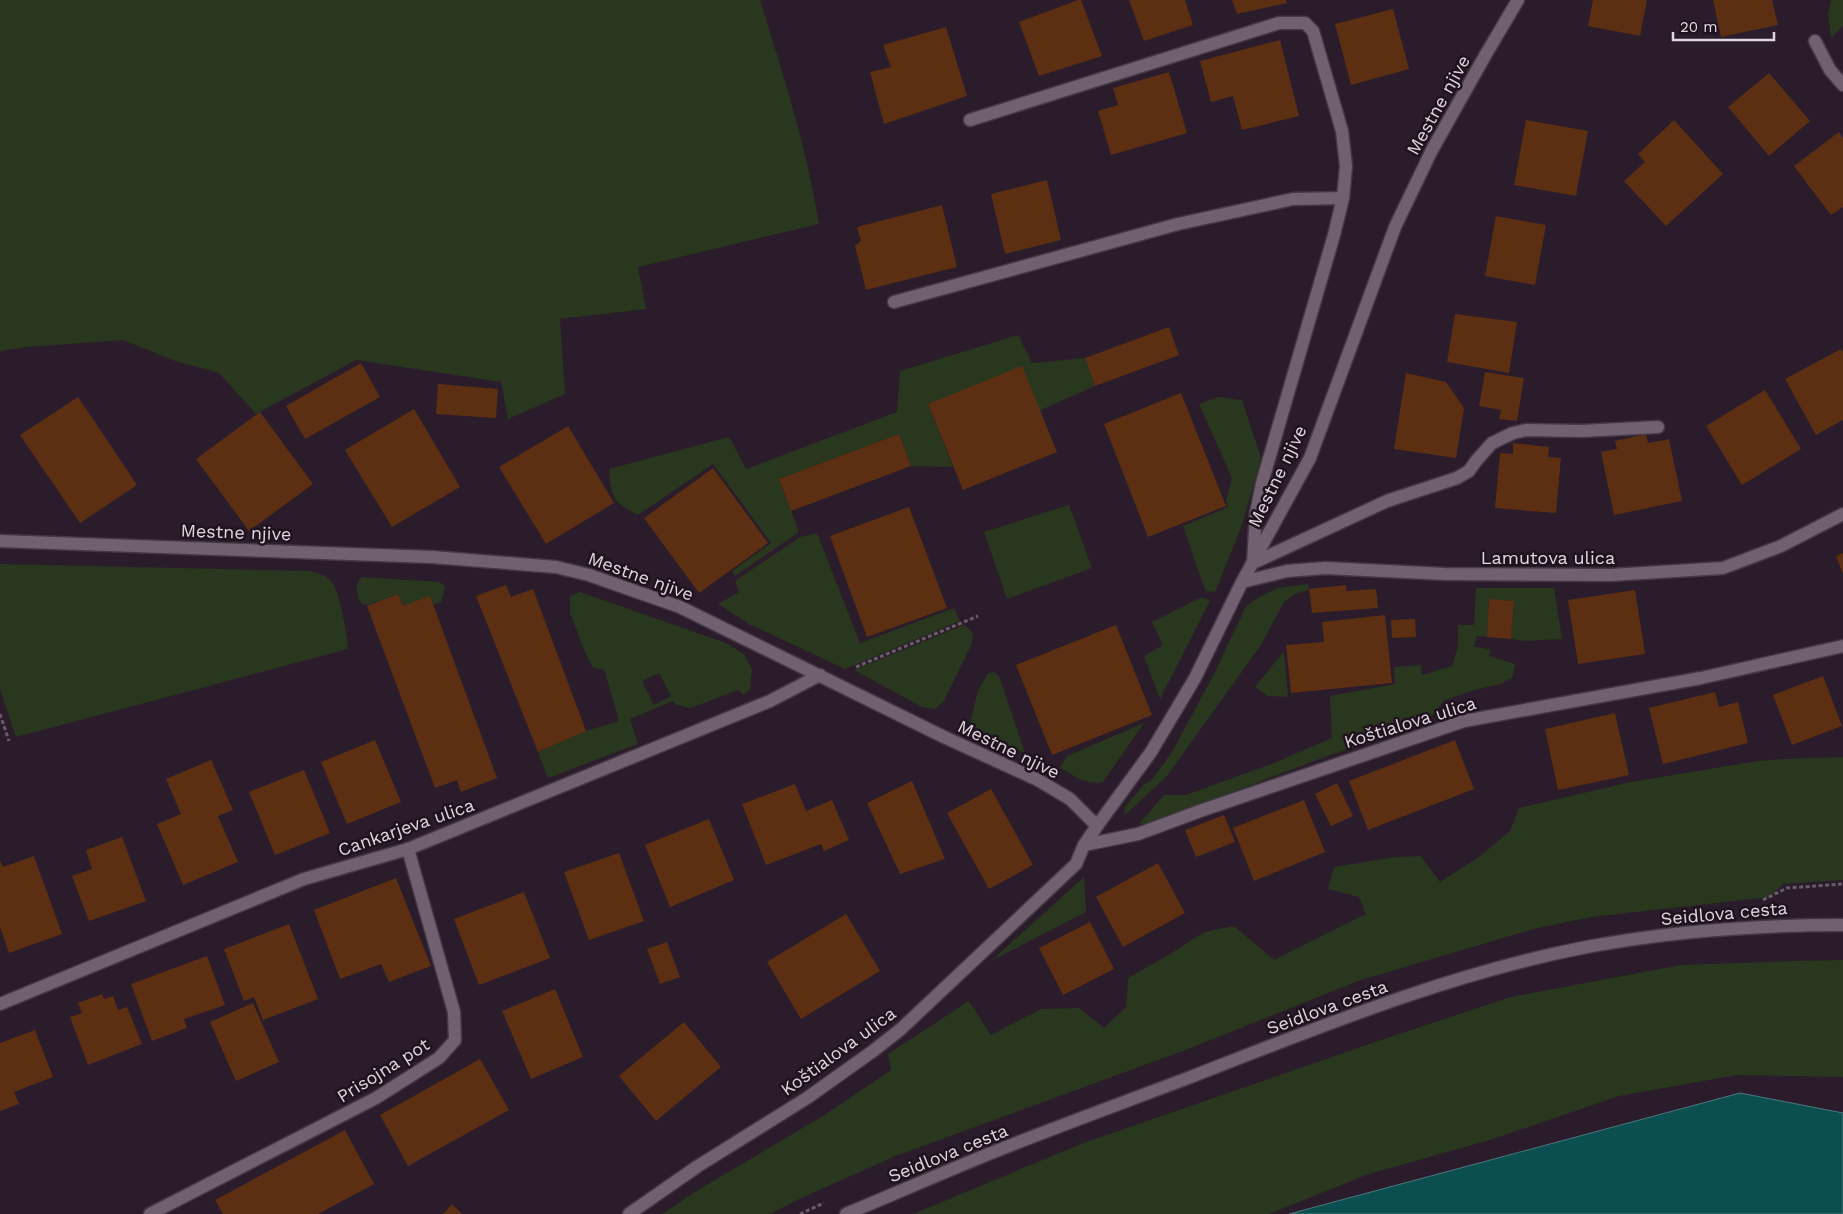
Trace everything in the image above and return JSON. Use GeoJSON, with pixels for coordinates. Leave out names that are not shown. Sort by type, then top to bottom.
{"type":"FeatureCollection","features":[{"type":"Feature","properties":{"kind":"street","name":"Mestne njive"},"geometry":{"type":"LineString","coordinates":[[0,541],[432,557],[556,567],[589,575],[680,607],[1038,780],[1070,800],[1098,826],[1151,752],[1195,678],[1242,582],[1310,458],[1395,227],[1432,150],[1518,0]]}},
{"type":"Feature","properties":{"kind":"street"},"geometry":{"type":"LineString","coordinates":[[970,120],[1279,23],[1305,23],[1313,31],[1342,131],[1346,166],[1343,198],[1262,483],[1256,513],[1253,563],[1387,500],[1457,478],[1469,471],[1492,443],[1513,433],[1526,430],[1582,431],[1658,427]]}},
{"type":"Feature","properties":{"kind":"street"},"geometry":{"type":"LineString","coordinates":[[1815,41],[1830,70],[1843,86]]}},
{"type":"Feature","properties":{"kind":"street"},"geometry":{"type":"LineString","coordinates":[[894,302],[1178,224],[1293,199],[1343,198]]}},
{"type":"Feature","properties":{"kind":"street","name":"Lamutova ulica"},"geometry":{"type":"LineString","coordinates":[[1242,582],[1287,570],[1325,568],[1445,574],[1591,575],[1723,568],[1781,546],[1843,514]]}},
{"type":"Feature","properties":{"kind":"street","name":"Koštialova ulica"},"geometry":{"type":"LineString","coordinates":[[1084,845],[1138,834],[1464,721],[1701,678],[1843,646]]}},
{"type":"Feature","properties":{"kind":"street","name":"Cankarjeva ulica"},"geometry":{"type":"LineString","coordinates":[[0,1004],[304,879],[408,848],[770,701],[820,675]]}},
{"type":"Feature","properties":{"kind":"street","name":"Koštialova ulica"},"geometry":{"type":"LineString","coordinates":[[628,1214],[698,1166],[807,1098],[863,1059],[901,1029],[1076,864],[1084,845],[1098,826]]}},
{"type":"Feature","properties":{"kind":"street","name":"Prisojna pot"},"geometry":{"type":"LineString","coordinates":[[150,1214],[376,1098],[438,1058],[455,1040],[454,1012],[408,848]]}},
{"type":"Feature","properties":{"kind":"street","name":"Seidlova cesta"},"geometry":{"type":"LineString","coordinates":[[846,1214],[991,1153],[1298,1035],[1437,986],[1591,946],[1639,939],[1791,925],[1843,925]]}},
{"type":"Feature","properties":{"kind":"path"},"geometry":{"type":"LineString","coordinates":[[852,669],[978,616]]}},
{"type":"Feature","properties":{"kind":"path"},"geometry":{"type":"LineString","coordinates":[[0,714],[9,741]]}},
{"type":"Feature","properties":{"kind":"path"},"geometry":{"type":"LineString","coordinates":[[1763,900],[1787,888],[1843,884]]}},
{"type":"Feature","properties":{"kind":"shaded area"},"geometry":{"type":"Polygon","coordinates":[[[0,0],[760,0],[801,139],[819,224],[638,267],[646,309],[560,319],[565,394],[508,419],[501,382],[356,360],[256,414],[219,373],[175,361],[123,340],[27,347],[0,351],[0,0]]]}},
{"type":"Feature","properties":{"kind":"shaded area"},"geometry":{"type":"Polygon","coordinates":[[[1831,0],[1843,0],[1843,26],[1831,38],[1828,15],[1831,0]]]}},
{"type":"Feature","properties":{"kind":"shaded area"},"geometry":{"type":"Polygon","coordinates":[[[1018,335],[1032,363],[1085,358],[1095,386],[1039,411],[1021,367],[928,404],[953,467],[911,466],[899,434],[779,479],[799,532],[735,576],[732,571],[771,543],[713,464],[638,515],[618,502],[612,493],[609,469],[729,437],[746,469],[897,412],[900,371],[1018,335]]]}},
{"type":"Feature","properties":{"kind":"shaded area"},"geometry":{"type":"Polygon","coordinates":[[[1218,397],[1242,400],[1261,458],[1242,525],[1215,592],[1206,591],[1204,587],[1183,526],[1228,507],[1226,501],[1232,478],[1199,404],[1218,397]]]}},
{"type":"Feature","properties":{"kind":"shaded area"},"geometry":{"type":"Polygon","coordinates":[[[1069,505],[1092,568],[1007,599],[984,532],[1069,505]]]}},
{"type":"Feature","properties":{"kind":"shaded area"},"geometry":{"type":"Polygon","coordinates":[[[817,533],[860,643],[954,608],[960,621],[845,669],[749,624],[718,604],[739,592],[735,581],[800,537],[817,533]]]}},
{"type":"Feature","properties":{"kind":"shaded area"},"geometry":{"type":"Polygon","coordinates":[[[0,564],[310,571],[319,573],[331,581],[334,586],[342,614],[348,649],[16,737],[0,689],[0,564]]]}},
{"type":"Feature","properties":{"kind":"shaded area"},"geometry":{"type":"Polygon","coordinates":[[[362,577],[438,582],[443,584],[445,588],[441,602],[433,605],[403,606],[398,594],[367,605],[362,604],[357,594],[358,583],[362,577]]]}},
{"type":"Feature","properties":{"kind":"shaded area"},"geometry":{"type":"Polygon","coordinates":[[[1308,584],[1309,590],[1295,594],[1284,602],[1261,645],[1167,776],[1124,816],[1125,807],[1144,784],[1151,781],[1172,752],[1214,674],[1246,606],[1278,588],[1308,584]]]}},
{"type":"Feature","properties":{"kind":"shaded area"},"geometry":{"type":"Polygon","coordinates":[[[1476,588],[1554,588],[1562,639],[1524,641],[1511,639],[1514,601],[1489,600],[1487,637],[1477,636],[1474,646],[1491,650],[1489,656],[1515,664],[1512,678],[1500,684],[1445,700],[1424,724],[1330,755],[1148,824],[1139,824],[1164,795],[1186,795],[1274,763],[1332,738],[1330,696],[1395,684],[1394,667],[1421,665],[1422,675],[1452,666],[1458,646],[1458,625],[1474,625],[1476,588]]]}},
{"type":"Feature","properties":{"kind":"shaded area"},"geometry":{"type":"Polygon","coordinates":[[[580,592],[726,643],[744,654],[752,669],[750,690],[744,695],[738,690],[691,708],[676,705],[673,701],[630,719],[638,744],[548,778],[538,752],[586,731],[619,721],[604,669],[593,668],[584,650],[570,613],[570,596],[580,592]],[[659,673],[642,681],[654,705],[671,696],[659,673]]]}},
{"type":"Feature","properties":{"kind":"shaded area"},"geometry":{"type":"Polygon","coordinates":[[[1202,597],[1210,601],[1160,699],[1144,656],[1163,645],[1152,622],[1202,597]]]}},
{"type":"Feature","properties":{"kind":"shaded area"},"geometry":{"type":"Polygon","coordinates":[[[964,625],[972,632],[972,643],[944,701],[935,709],[922,707],[854,670],[964,625]]]}},
{"type":"Feature","properties":{"kind":"shaded area"},"geometry":{"type":"Polygon","coordinates":[[[1284,651],[1288,697],[1268,696],[1255,687],[1284,651]]]}},
{"type":"Feature","properties":{"kind":"shaded area"},"geometry":{"type":"Polygon","coordinates":[[[994,672],[999,676],[1025,753],[988,737],[970,723],[978,691],[988,673],[994,672]]]}},
{"type":"Feature","properties":{"kind":"shaded area"},"geometry":{"type":"Polygon","coordinates":[[[1144,723],[1103,782],[1086,781],[1060,768],[1067,756],[1144,723]]]}},
{"type":"Feature","properties":{"kind":"shaded area"},"geometry":{"type":"Polygon","coordinates":[[[1843,757],[1843,880],[1783,884],[1770,897],[1591,917],[1534,929],[1361,980],[1188,1049],[893,1157],[770,1214],[662,1214],[698,1190],[823,1116],[891,1070],[888,1054],[969,1001],[991,1035],[1041,1009],[1079,1008],[1104,1028],[1126,1007],[1128,978],[1204,932],[1234,926],[1274,960],[1366,914],[1359,897],[1328,889],[1334,867],[1396,857],[1421,856],[1440,882],[1479,857],[1510,831],[1519,808],[1631,782],[1758,761],[1843,757]]]}},
{"type":"Feature","properties":{"kind":"shaded area"},"geometry":{"type":"Polygon","coordinates":[[[1084,877],[1086,912],[991,961],[1084,877]]]}},
{"type":"Feature","properties":{"kind":"shaded area"},"geometry":{"type":"Polygon","coordinates":[[[1843,960],[1843,1077],[1737,1075],[1619,1096],[1490,1140],[1369,1174],[1269,1214],[913,1214],[1081,1144],[1511,997],[1681,965],[1843,960]]]}},
{"type":"Feature","properties":{"kind":"shaded area"},"geometry":{"type":"Polygon","coordinates":[[[1740,1093],[1843,1113],[1843,1214],[1289,1214],[1740,1093]]]}},
{"type":"Feature","properties":{"kind":"building"},"geometry":{"type":"Polygon","coordinates":[[[1081,0],[1102,56],[1039,76],[1019,22],[1081,0]]]}},
{"type":"Feature","properties":{"kind":"building"},"geometry":{"type":"Polygon","coordinates":[[[1129,0],[1185,0],[1193,25],[1144,41],[1129,0]]]}},
{"type":"Feature","properties":{"kind":"building"},"geometry":{"type":"Polygon","coordinates":[[[1232,0],[1286,0],[1287,3],[1237,14],[1232,0]]]}},
{"type":"Feature","properties":{"kind":"building"},"geometry":{"type":"Polygon","coordinates":[[[1593,0],[1647,0],[1640,36],[1588,26],[1593,0]]]}},
{"type":"Feature","properties":{"kind":"building"},"geometry":{"type":"Polygon","coordinates":[[[1713,0],[1772,0],[1778,25],[1721,37],[1713,0]]]}},
{"type":"Feature","properties":{"kind":"building"},"geometry":{"type":"Polygon","coordinates":[[[1393,9],[1409,69],[1351,85],[1335,24],[1393,9]]]}},
{"type":"Feature","properties":{"kind":"building"},"geometry":{"type":"Polygon","coordinates":[[[946,27],[967,96],[884,124],[870,72],[891,67],[883,45],[946,27]]]}},
{"type":"Feature","properties":{"kind":"building"},"geometry":{"type":"Polygon","coordinates":[[[1280,40],[1299,116],[1242,130],[1233,96],[1211,102],[1200,61],[1280,40]]]}},
{"type":"Feature","properties":{"kind":"building"},"geometry":{"type":"Polygon","coordinates":[[[1169,72],[1187,133],[1111,155],[1098,111],[1118,105],[1113,88],[1169,72]]]}},
{"type":"Feature","properties":{"kind":"building"},"geometry":{"type":"Polygon","coordinates":[[[1769,73],[1810,121],[1769,156],[1728,107],[1769,73]]]}},
{"type":"Feature","properties":{"kind":"building"},"geometry":{"type":"Polygon","coordinates":[[[1526,120],[1588,131],[1576,196],[1514,185],[1526,120]]]}},
{"type":"Feature","properties":{"kind":"building"},"geometry":{"type":"Polygon","coordinates":[[[1674,120],[1723,174],[1666,226],[1624,181],[1645,162],[1638,154],[1674,120]]]}},
{"type":"Feature","properties":{"kind":"building"},"geometry":{"type":"Polygon","coordinates":[[[1839,132],[1843,138],[1843,207],[1831,215],[1794,166],[1839,132]]]}},
{"type":"Feature","properties":{"kind":"building"},"geometry":{"type":"Polygon","coordinates":[[[1047,180],[1061,240],[1005,254],[991,194],[1047,180]]]}},
{"type":"Feature","properties":{"kind":"building"},"geometry":{"type":"Polygon","coordinates":[[[942,205],[957,267],[866,290],[855,246],[861,241],[857,227],[942,205]]]}},
{"type":"Feature","properties":{"kind":"building"},"geometry":{"type":"Polygon","coordinates":[[[1496,216],[1546,225],[1535,285],[1485,276],[1496,216]]]}},
{"type":"Feature","properties":{"kind":"building"},"geometry":{"type":"Polygon","coordinates":[[[1455,314],[1517,322],[1509,373],[1447,362],[1455,314]]]}},
{"type":"Feature","properties":{"kind":"building"},"geometry":{"type":"Polygon","coordinates":[[[1169,327],[1179,355],[1095,386],[1085,358],[1169,327]]]}},
{"type":"Feature","properties":{"kind":"building"},"geometry":{"type":"Polygon","coordinates":[[[1841,349],[1843,352],[1843,420],[1816,435],[1785,379],[1841,349]]]}},
{"type":"Feature","properties":{"kind":"building"},"geometry":{"type":"Polygon","coordinates":[[[361,363],[380,397],[305,439],[286,406],[361,363]]]}},
{"type":"Feature","properties":{"kind":"building"},"geometry":{"type":"Polygon","coordinates":[[[1022,366],[1057,452],[963,490],[928,404],[1022,366]]]}},
{"type":"Feature","properties":{"kind":"building"},"geometry":{"type":"Polygon","coordinates":[[[1485,372],[1524,378],[1517,421],[1499,419],[1501,410],[1479,406],[1485,372]]]}},
{"type":"Feature","properties":{"kind":"building"},"geometry":{"type":"Polygon","coordinates":[[[1406,373],[1446,382],[1464,408],[1456,458],[1394,449],[1406,373]]]}},
{"type":"Feature","properties":{"kind":"building"},"geometry":{"type":"Polygon","coordinates":[[[438,384],[498,389],[496,418],[436,414],[438,384]]]}},
{"type":"Feature","properties":{"kind":"building"},"geometry":{"type":"Polygon","coordinates":[[[1765,390],[1801,449],[1742,485],[1706,426],[1765,390]]]}},
{"type":"Feature","properties":{"kind":"building"},"geometry":{"type":"Polygon","coordinates":[[[1181,393],[1226,506],[1148,537],[1104,424],[1181,393]]]}},
{"type":"Feature","properties":{"kind":"building"},"geometry":{"type":"Polygon","coordinates":[[[78,397],[137,485],[80,523],[20,435],[78,397]]]}},
{"type":"Feature","properties":{"kind":"building"},"geometry":{"type":"Polygon","coordinates":[[[414,409],[460,487],[392,527],[345,450],[414,409]]]}},
{"type":"Feature","properties":{"kind":"building"},"geometry":{"type":"Polygon","coordinates":[[[260,412],[313,484],[249,531],[196,459],[260,412]]]}},
{"type":"Feature","properties":{"kind":"building"},"geometry":{"type":"Polygon","coordinates":[[[568,426],[614,503],[546,544],[499,467],[568,426]]]}},
{"type":"Feature","properties":{"kind":"building"},"geometry":{"type":"Polygon","coordinates":[[[899,434],[911,466],[791,511],[779,479],[899,434]]]}},
{"type":"Feature","properties":{"kind":"building"},"geometry":{"type":"Polygon","coordinates":[[[1646,434],[1648,443],[1669,439],[1682,501],[1614,515],[1601,452],[1617,449],[1615,441],[1646,434]]]}},
{"type":"Feature","properties":{"kind":"building"},"geometry":{"type":"Polygon","coordinates":[[[1513,443],[1549,447],[1548,457],[1561,458],[1556,513],[1495,508],[1500,453],[1513,454],[1513,443]]]}},
{"type":"Feature","properties":{"kind":"building"},"geometry":{"type":"Polygon","coordinates":[[[713,468],[768,543],[699,593],[644,518],[713,468]]]}},
{"type":"Feature","properties":{"kind":"building"},"geometry":{"type":"Polygon","coordinates":[[[909,507],[947,608],[867,637],[830,536],[909,507]]]}},
{"type":"Feature","properties":{"kind":"building"},"geometry":{"type":"Polygon","coordinates":[[[1843,553],[1843,574],[1836,556],[1843,553]]]}},
{"type":"Feature","properties":{"kind":"building"},"geometry":{"type":"Polygon","coordinates":[[[506,585],[511,597],[533,589],[586,731],[538,752],[476,596],[506,585]]]}},
{"type":"Feature","properties":{"kind":"building"},"geometry":{"type":"Polygon","coordinates":[[[1346,585],[1346,591],[1376,589],[1378,608],[1312,613],[1309,589],[1346,585]]]}},
{"type":"Feature","properties":{"kind":"building"},"geometry":{"type":"Polygon","coordinates":[[[1635,590],[1645,654],[1578,664],[1568,600],[1635,590]]]}},
{"type":"Feature","properties":{"kind":"building"},"geometry":{"type":"Polygon","coordinates":[[[398,594],[403,606],[430,596],[497,778],[461,792],[457,780],[435,788],[367,606],[398,594]]]}},
{"type":"Feature","properties":{"kind":"building"},"geometry":{"type":"Polygon","coordinates":[[[1489,599],[1514,601],[1511,639],[1487,637],[1489,599]]]}},
{"type":"Feature","properties":{"kind":"building"},"geometry":{"type":"Polygon","coordinates":[[[1385,615],[1392,683],[1291,693],[1286,645],[1324,642],[1322,622],[1385,615]]]}},
{"type":"Feature","properties":{"kind":"building"},"geometry":{"type":"Polygon","coordinates":[[[1415,619],[1416,637],[1392,638],[1391,620],[1415,619]]]}},
{"type":"Feature","properties":{"kind":"building"},"geometry":{"type":"Polygon","coordinates":[[[1116,625],[1152,715],[1052,755],[1016,665],[1116,625]]]}},
{"type":"Feature","properties":{"kind":"building"},"geometry":{"type":"Polygon","coordinates":[[[1823,676],[1842,726],[1792,745],[1773,695],[1823,676]]]}},
{"type":"Feature","properties":{"kind":"building"},"geometry":{"type":"Polygon","coordinates":[[[1715,692],[1719,707],[1738,702],[1748,743],[1663,764],[1649,708],[1715,692]]]}},
{"type":"Feature","properties":{"kind":"building"},"geometry":{"type":"Polygon","coordinates":[[[1615,713],[1629,775],[1558,790],[1545,729],[1615,713]]]}},
{"type":"Feature","properties":{"kind":"building"},"geometry":{"type":"Polygon","coordinates":[[[375,740],[401,802],[347,824],[321,762],[375,740]]]}},
{"type":"Feature","properties":{"kind":"building"},"geometry":{"type":"Polygon","coordinates":[[[1455,740],[1474,789],[1368,830],[1349,781],[1455,740]]]}},
{"type":"Feature","properties":{"kind":"building"},"geometry":{"type":"Polygon","coordinates":[[[211,760],[233,810],[218,816],[238,862],[183,885],[157,824],[181,814],[166,779],[211,760]]]}},
{"type":"Feature","properties":{"kind":"building"},"geometry":{"type":"Polygon","coordinates":[[[304,770],[330,833],[275,855],[249,792],[304,770]]]}},
{"type":"Feature","properties":{"kind":"building"},"geometry":{"type":"Polygon","coordinates":[[[912,781],[945,859],[900,874],[867,803],[912,781]]]}},
{"type":"Feature","properties":{"kind":"building"},"geometry":{"type":"Polygon","coordinates":[[[1337,783],[1353,816],[1331,826],[1315,794],[1337,783]]]}},
{"type":"Feature","properties":{"kind":"building"},"geometry":{"type":"Polygon","coordinates":[[[795,784],[806,811],[832,800],[849,840],[824,851],[821,844],[766,865],[742,804],[795,784]]]}},
{"type":"Feature","properties":{"kind":"building"},"geometry":{"type":"Polygon","coordinates":[[[991,789],[1033,865],[989,889],[947,813],[991,789]]]}},
{"type":"Feature","properties":{"kind":"building"},"geometry":{"type":"Polygon","coordinates":[[[1304,800],[1325,852],[1254,881],[1233,828],[1304,800]]]}},
{"type":"Feature","properties":{"kind":"building"},"geometry":{"type":"Polygon","coordinates":[[[1224,815],[1235,842],[1196,857],[1185,830],[1224,815]]]}},
{"type":"Feature","properties":{"kind":"building"},"geometry":{"type":"Polygon","coordinates":[[[709,819],[734,880],[670,907],[645,845],[709,819]]]}},
{"type":"Feature","properties":{"kind":"building"},"geometry":{"type":"Polygon","coordinates":[[[122,837],[146,901],[89,921],[72,876],[92,869],[86,850],[122,837]]]}},
{"type":"Feature","properties":{"kind":"building"},"geometry":{"type":"Polygon","coordinates":[[[619,853],[644,921],[589,940],[564,872],[619,853]]]}},
{"type":"Feature","properties":{"kind":"building"},"geometry":{"type":"Polygon","coordinates":[[[34,856],[62,934],[9,953],[0,927],[0,861],[3,867],[34,856]]]}},
{"type":"Feature","properties":{"kind":"building"},"geometry":{"type":"Polygon","coordinates":[[[1158,863],[1185,913],[1123,947],[1096,897],[1158,863]]]}},
{"type":"Feature","properties":{"kind":"building"},"geometry":{"type":"Polygon","coordinates":[[[396,878],[431,966],[389,982],[381,964],[340,979],[314,910],[396,878]]]}},
{"type":"Feature","properties":{"kind":"building"},"geometry":{"type":"Polygon","coordinates":[[[524,892],[550,958],[479,985],[454,919],[524,892]]]}},
{"type":"Feature","properties":{"kind":"building"},"geometry":{"type":"Polygon","coordinates":[[[846,914],[880,971],[801,1019],[767,962],[846,914]]]}},
{"type":"Feature","properties":{"kind":"building"},"geometry":{"type":"Polygon","coordinates":[[[1090,922],[1114,969],[1063,995],[1039,948],[1090,922]]]}},
{"type":"Feature","properties":{"kind":"building"},"geometry":{"type":"Polygon","coordinates":[[[289,924],[318,999],[263,1020],[254,997],[244,1001],[224,949],[289,924]]]}},
{"type":"Feature","properties":{"kind":"building"},"geometry":{"type":"Polygon","coordinates":[[[667,942],[680,977],[660,984],[647,949],[667,942]]]}},
{"type":"Feature","properties":{"kind":"building"},"geometry":{"type":"Polygon","coordinates":[[[207,956],[225,1005],[184,1019],[187,1028],[152,1041],[131,984],[207,956]]]}},
{"type":"Feature","properties":{"kind":"building"},"geometry":{"type":"Polygon","coordinates":[[[555,989],[583,1057],[531,1079],[502,1011],[555,989]]]}},
{"type":"Feature","properties":{"kind":"building"},"geometry":{"type":"Polygon","coordinates":[[[102,994],[104,999],[113,996],[118,1010],[127,1007],[142,1044],[88,1065],[70,1017],[82,1013],[78,1003],[102,994]]]}},
{"type":"Feature","properties":{"kind":"building"},"geometry":{"type":"Polygon","coordinates":[[[253,1003],[279,1062],[236,1081],[210,1022],[253,1003]]]}},
{"type":"Feature","properties":{"kind":"building"},"geometry":{"type":"Polygon","coordinates":[[[684,1022],[721,1067],[656,1121],[619,1076],[684,1022]]]}},
{"type":"Feature","properties":{"kind":"building"},"geometry":{"type":"Polygon","coordinates":[[[35,1030],[53,1077],[14,1092],[19,1104],[0,1111],[0,1043],[35,1030]]]}},
{"type":"Feature","properties":{"kind":"building"},"geometry":{"type":"Polygon","coordinates":[[[480,1059],[509,1110],[408,1166],[380,1115],[480,1059]]]}},
{"type":"Feature","properties":{"kind":"building"},"geometry":{"type":"Polygon","coordinates":[[[345,1130],[374,1184],[318,1214],[223,1214],[215,1200],[345,1130]]]}},
{"type":"Feature","properties":{"kind":"building"},"geometry":{"type":"Polygon","coordinates":[[[452,1204],[462,1214],[443,1214],[452,1204]]]}}]}
